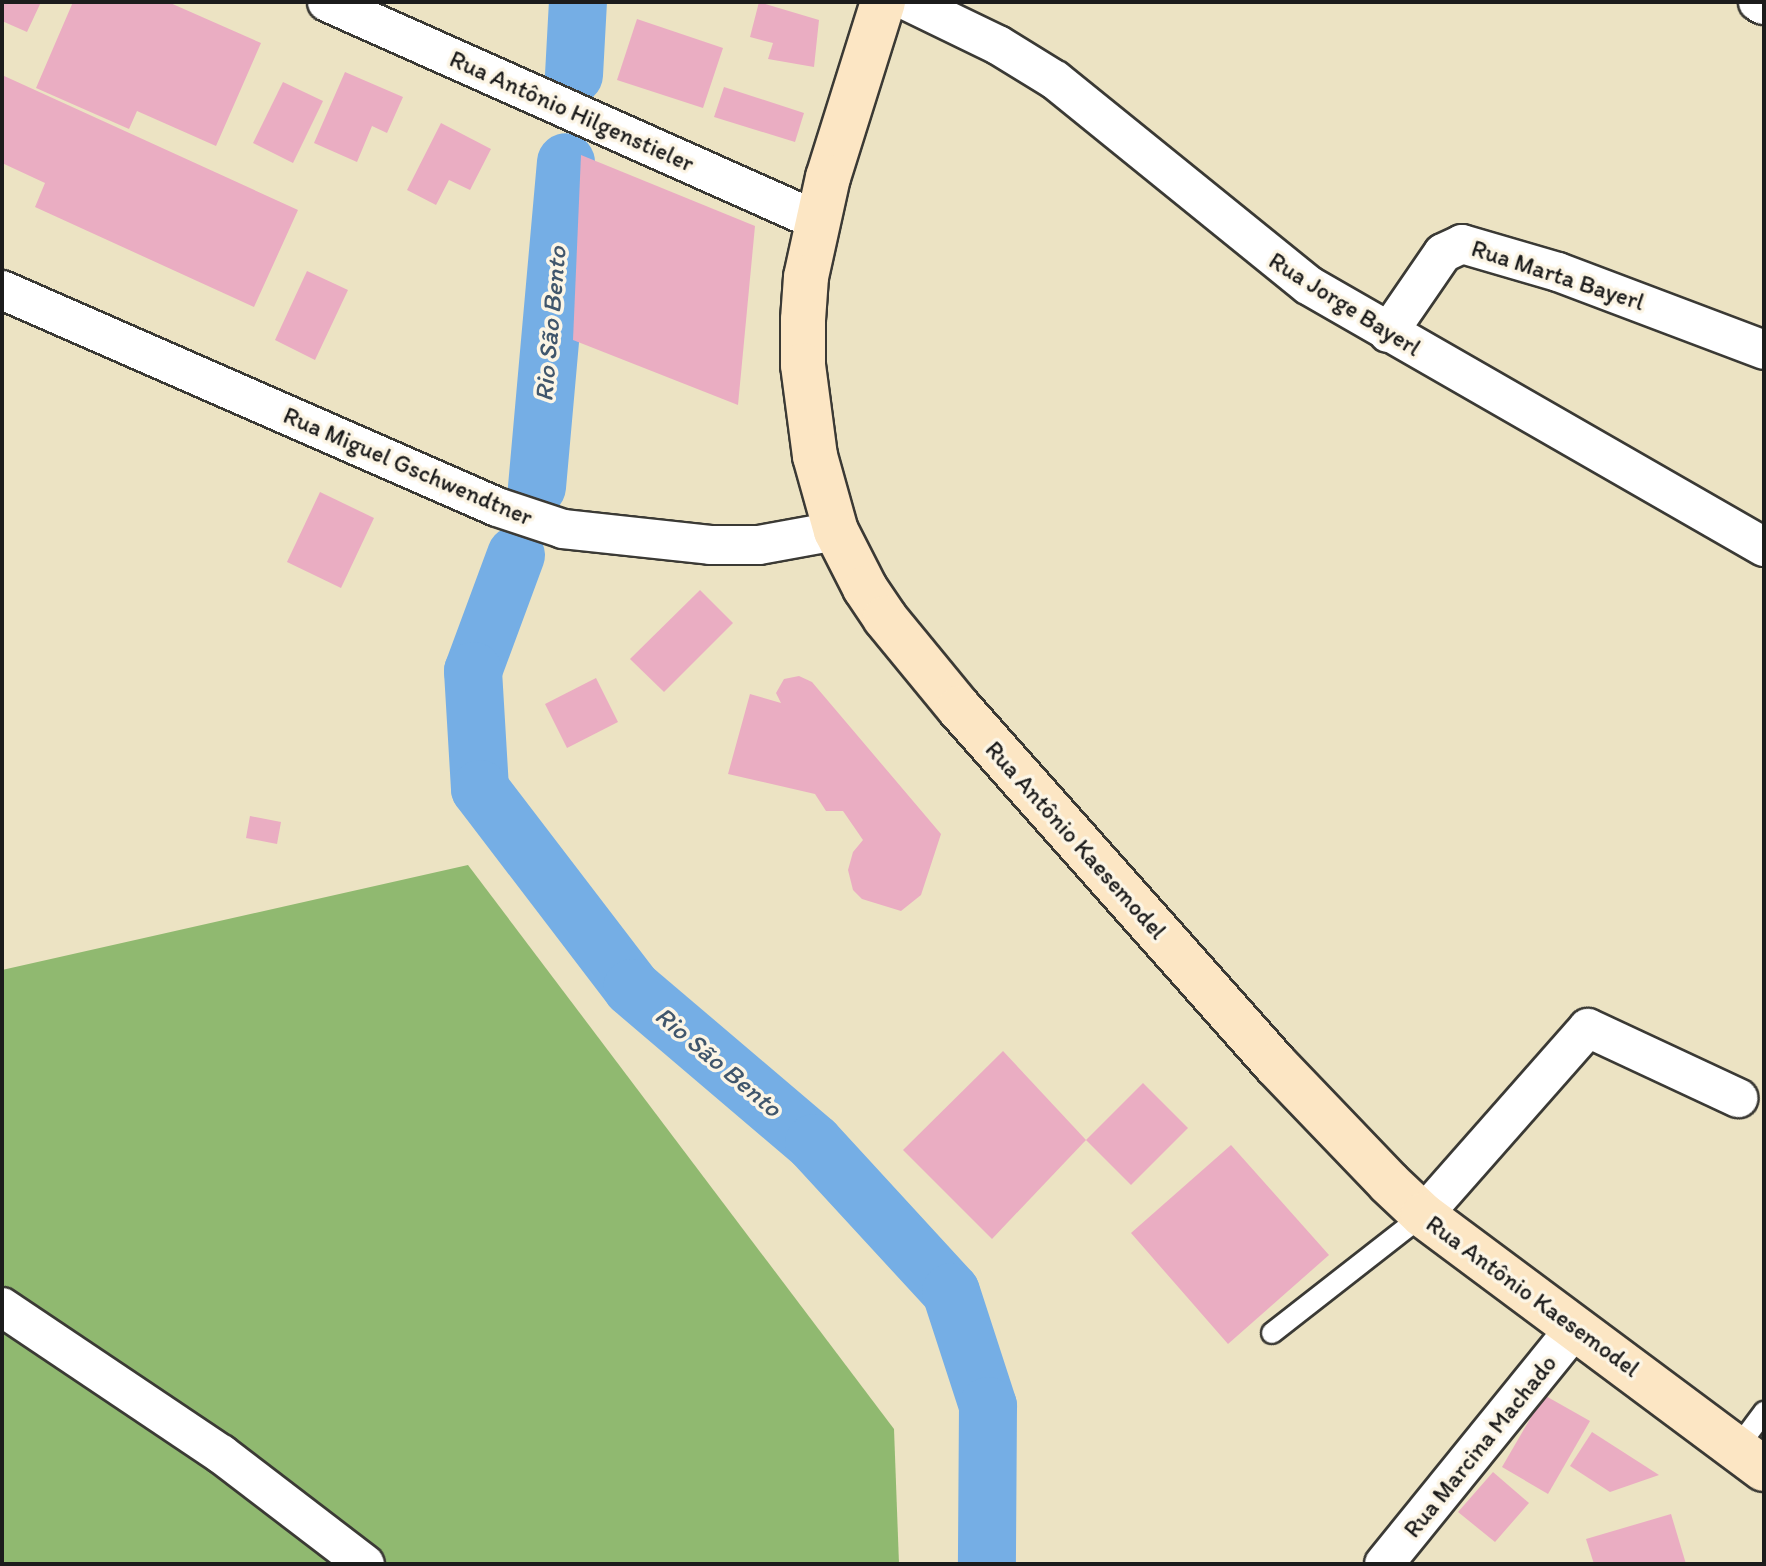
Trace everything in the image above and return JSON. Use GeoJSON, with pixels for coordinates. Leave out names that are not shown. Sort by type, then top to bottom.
{"type":"FeatureCollection","features":[{"type":"Feature","properties":{"kind":"main road","name":"Rua Antônio Kaesemodel"},"geometry":{"type":"LineString","coordinates":[[883,2],[818,221],[806,277],[803,365],[815,456],[836,531],[885,618],[932,677],[1276,1065],[1423,1215],[1751,1458]]}},
{"type":"Feature","properties":{"kind":"street","name":"Rua Antônio Hilgenstieler"},"geometry":{"type":"LineString","coordinates":[[327,2],[818,221]]}},
{"type":"Feature","properties":{"kind":"street","name":"Rua Jorge Bayerl"},"geometry":{"type":"LineString","coordinates":[[909,2],[1029,62],[1260,250],[1308,285],[1764,547]]}},
{"type":"Feature","properties":{"kind":"street"},"geometry":{"type":"LineString","coordinates":[[1758,2],[1764,5]]}},
{"type":"Feature","properties":{"kind":"street","name":"Rua Marta Bayerl"},"geometry":{"type":"LineString","coordinates":[[1388,333],[1443,253],[1462,244],[1558,272],[1764,350]]}},
{"type":"Feature","properties":{"kind":"street","name":"Rua Miguel Gschwendtner"},"geometry":{"type":"LineString","coordinates":[[2,290],[497,507],[563,529],[610,536],[759,545],[836,531]]}},
{"type":"Feature","properties":{"kind":"street"},"geometry":{"type":"LineString","coordinates":[[1423,1215],[1588,1028],[1738,1098]]}},
{"type":"Feature","properties":{"kind":"street"},"geometry":{"type":"LineString","coordinates":[[2,1307],[221,1454],[365,1564]]}},
{"type":"Feature","properties":{"kind":"street","name":"Rua Marcina Machado"},"geometry":{"type":"LineString","coordinates":[[1384,1564],[1576,1327]]}},
{"type":"Feature","properties":{"kind":"lane"},"geometry":{"type":"LineString","coordinates":[[1272,1333],[1423,1215]]}},
{"type":"Feature","properties":{"kind":"lane"},"geometry":{"type":"LineString","coordinates":[[1751,1458],[1764,1412]]}},
{"type":"Feature","properties":{"kind":"green space"},"geometry":{"type":"Polygon","coordinates":[[[468,865],[894,1429],[899,1564],[2,1564],[2,970],[468,865]]]}},
{"type":"Feature","properties":{"kind":"building"},"geometry":{"type":"Polygon","coordinates":[[[2,2],[41,2],[27,32],[2,21],[2,2]]]}},
{"type":"Feature","properties":{"kind":"building"},"geometry":{"type":"Polygon","coordinates":[[[73,2],[168,2],[261,43],[216,146],[137,111],[129,129],[36,88],[73,2]]]}},
{"type":"Feature","properties":{"kind":"building"},"geometry":{"type":"Polygon","coordinates":[[[759,2],[819,20],[814,67],[768,59],[773,43],[750,37],[759,2]]]}},
{"type":"Feature","properties":{"kind":"building"},"geometry":{"type":"Polygon","coordinates":[[[637,19],[723,48],[703,108],[617,80],[637,19]]]}},
{"type":"Feature","properties":{"kind":"building"},"geometry":{"type":"Polygon","coordinates":[[[345,72],[403,97],[387,133],[372,126],[357,162],[314,143],[345,72]]]}},
{"type":"Feature","properties":{"kind":"building"},"geometry":{"type":"Polygon","coordinates":[[[2,75],[298,210],[254,307],[35,207],[45,183],[2,163],[2,75]]]}},
{"type":"Feature","properties":{"kind":"building"},"geometry":{"type":"Polygon","coordinates":[[[283,82],[323,101],[293,163],[253,143],[283,82]]]}},
{"type":"Feature","properties":{"kind":"building"},"geometry":{"type":"Polygon","coordinates":[[[724,87],[804,113],[795,142],[714,117],[724,87]]]}},
{"type":"Feature","properties":{"kind":"building"},"geometry":{"type":"Polygon","coordinates":[[[441,123],[491,149],[470,190],[449,180],[436,205],[407,190],[441,123]]]}},
{"type":"Feature","properties":{"kind":"building"},"geometry":{"type":"Polygon","coordinates":[[[581,155],[755,226],[738,405],[573,340],[581,155]]]}},
{"type":"Feature","properties":{"kind":"building"},"geometry":{"type":"Polygon","coordinates":[[[307,271],[348,290],[315,360],[275,340],[307,271]]]}},
{"type":"Feature","properties":{"kind":"building"},"geometry":{"type":"Polygon","coordinates":[[[320,492],[374,518],[341,588],[287,562],[320,492]]]}},
{"type":"Feature","properties":{"kind":"building"},"geometry":{"type":"Polygon","coordinates":[[[700,590],[733,623],[664,692],[630,659],[700,590]]]}},
{"type":"Feature","properties":{"kind":"building"},"geometry":{"type":"Polygon","coordinates":[[[799,676],[812,682],[941,834],[921,895],[901,911],[862,899],[853,890],[848,870],[853,852],[863,840],[843,811],[826,811],[815,794],[728,774],[750,694],[781,703],[776,693],[784,679],[799,676]]]}},
{"type":"Feature","properties":{"kind":"building"},"geometry":{"type":"Polygon","coordinates":[[[596,678],[618,722],[567,748],[545,704],[596,678]]]}},
{"type":"Feature","properties":{"kind":"building"},"geometry":{"type":"Polygon","coordinates":[[[250,816],[281,822],[277,844],[246,838],[250,816]]]}},
{"type":"Feature","properties":{"kind":"building"},"geometry":{"type":"Polygon","coordinates":[[[1003,1051],[1086,1140],[992,1239],[903,1150],[1003,1051]]]}},
{"type":"Feature","properties":{"kind":"building"},"geometry":{"type":"Polygon","coordinates":[[[1143,1083],[1188,1128],[1131,1185],[1086,1140],[1143,1083]]]}},
{"type":"Feature","properties":{"kind":"building"},"geometry":{"type":"Polygon","coordinates":[[[1231,1145],[1329,1255],[1228,1344],[1131,1233],[1231,1145]]]}},
{"type":"Feature","properties":{"kind":"building"},"geometry":{"type":"Polygon","coordinates":[[[1544,1395],[1590,1421],[1548,1494],[1502,1467],[1544,1395]]]}},
{"type":"Feature","properties":{"kind":"building"},"geometry":{"type":"Polygon","coordinates":[[[1592,1432],[1659,1475],[1610,1492],[1570,1466],[1592,1432]]]}},
{"type":"Feature","properties":{"kind":"building"},"geometry":{"type":"Polygon","coordinates":[[[1493,1472],[1529,1503],[1495,1542],[1458,1512],[1493,1472]]]}},
{"type":"Feature","properties":{"kind":"building"},"geometry":{"type":"Polygon","coordinates":[[[1671,1514],[1686,1564],[1594,1564],[1586,1539],[1671,1514]]]}},
{"type":"Feature","properties":{"kind":"waterway","name":"Rio São Bento"},"geometry":{"type":"LineString","coordinates":[[574,75],[578,2]]}},
{"type":"Feature","properties":{"kind":"waterway","name":"Rio São Bento"},"geometry":{"type":"LineString","coordinates":[[537,487],[566,162]]}},
{"type":"Feature","properties":{"kind":"waterway","name":"Rio São Bento"},"geometry":{"type":"LineString","coordinates":[[516,555],[473,671],[480,789],[632,988],[814,1143],[951,1292],[988,1406],[987,1564]]}}]}
